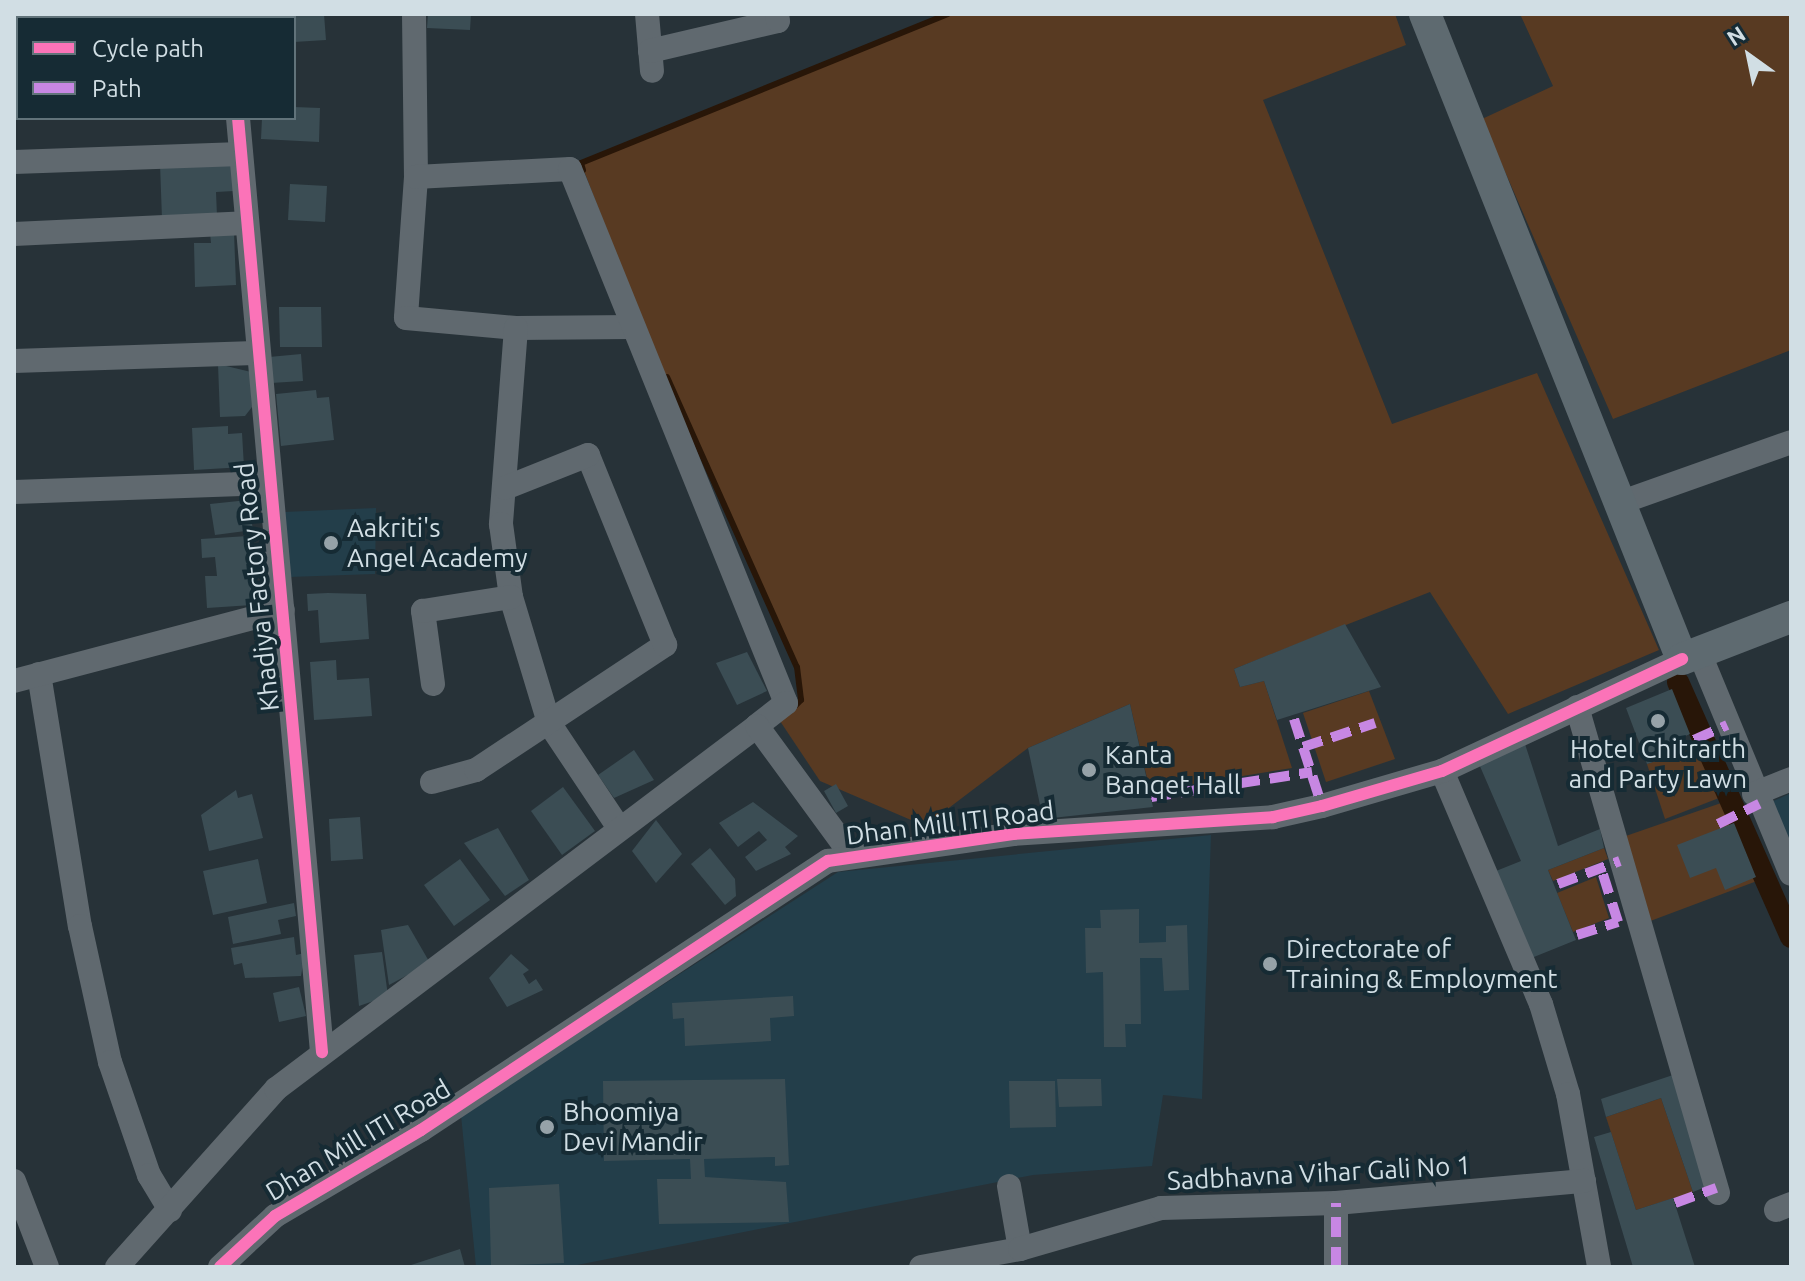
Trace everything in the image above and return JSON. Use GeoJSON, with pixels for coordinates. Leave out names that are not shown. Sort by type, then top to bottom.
{"type":"FeatureCollection","features":[{"type":"Feature","properties":{"kind":"main road"},"geometry":{"type":"LineString","coordinates":[[1425,14],[1622,502],[1691,656],[1791,617]]}},
{"type":"Feature","properties":{"kind":"street"},"geometry":{"type":"LineString","coordinates":[[414,14],[416,177],[406,318],[516,328],[633,327]]}},
{"type":"Feature","properties":{"kind":"street"},"geometry":{"type":"LineString","coordinates":[[647,14],[651,61],[778,21],[777,14]]}},
{"type":"Feature","properties":{"kind":"street","name":"Khadiya Factory Road"},"geometry":{"type":"LineString","coordinates":[[238,120],[255,353],[283,610],[322,1052]]}},
{"type":"Feature","properties":{"kind":"street"},"geometry":{"type":"LineString","coordinates":[[14,162],[241,154]]}},
{"type":"Feature","properties":{"kind":"street"},"geometry":{"type":"LineString","coordinates":[[117,1267],[276,1089],[786,703],[570,169],[416,177]]}},
{"type":"Feature","properties":{"kind":"street"},"geometry":{"type":"LineString","coordinates":[[14,234],[245,223]]}},
{"type":"Feature","properties":{"kind":"street"},"geometry":{"type":"LineString","coordinates":[[516,328],[501,524],[511,597],[549,723],[619,828]]}},
{"type":"Feature","properties":{"kind":"street"},"geometry":{"type":"LineString","coordinates":[[14,361],[255,353]]}},
{"type":"Feature","properties":{"kind":"street"},"geometry":{"type":"LineString","coordinates":[[1622,502],[1791,442]]}},
{"type":"Feature","properties":{"kind":"street"},"geometry":{"type":"LineString","coordinates":[[432,782],[476,770],[665,645],[588,455],[505,488]]}},
{"type":"Feature","properties":{"kind":"street"},"geometry":{"type":"LineString","coordinates":[[14,492],[269,483]]}},
{"type":"Feature","properties":{"kind":"street"},"geometry":{"type":"LineString","coordinates":[[433,684],[423,611],[511,597]]}},
{"type":"Feature","properties":{"kind":"street"},"geometry":{"type":"LineString","coordinates":[[14,681],[283,610]]}},
{"type":"Feature","properties":{"kind":"street"},"geometry":{"type":"LineString","coordinates":[[1691,656],[1791,874]]}},
{"type":"Feature","properties":{"kind":"street","name":"Dhan Mill ITI Road"},"geometry":{"type":"LineString","coordinates":[[220,1267],[275,1216],[421,1130],[828,861],[1013,834],[1273,817],[1442,771],[1691,656]]}},
{"type":"Feature","properties":{"kind":"street"},"geometry":{"type":"LineString","coordinates":[[39,674],[80,926],[110,1062],[149,1175],[170,1210]]}},
{"type":"Feature","properties":{"kind":"street"},"geometry":{"type":"LineString","coordinates":[[1577,707],[1718,1193]]}},
{"type":"Feature","properties":{"kind":"street"},"geometry":{"type":"LineString","coordinates":[[757,726],[852,856]]}},
{"type":"Feature","properties":{"kind":"street"},"geometry":{"type":"LineString","coordinates":[[1442,771],[1541,1004],[1584,1181],[1599,1267]]}},
{"type":"Feature","properties":{"kind":"street"},"geometry":{"type":"LineString","coordinates":[[1754,794],[1791,779]]}},
{"type":"Feature","properties":{"kind":"street"},"geometry":{"type":"LineString","coordinates":[[14,1181],[47,1267]]}},
{"type":"Feature","properties":{"kind":"street","name":"Sadbhavna Vihar Gali No 1"},"geometry":{"type":"LineString","coordinates":[[921,1267],[1020,1249],[1161,1208],[1336,1203],[1584,1181]]}},
{"type":"Feature","properties":{"kind":"street"},"geometry":{"type":"LineString","coordinates":[[1009,1186],[1020,1249]]}},
{"type":"Feature","properties":{"kind":"street"},"geometry":{"type":"LineString","coordinates":[[1336,1203],[1336,1267]]}},
{"type":"Feature","properties":{"kind":"shaded area"},"geometry":{"type":"Polygon","coordinates":[[[948,14],[1395,14],[1406,45],[1263,100],[1392,424],[1537,373],[1659,650],[1508,714],[1430,592],[1234,669],[1240,687],[1264,681],[1292,768],[1150,791],[1130,704],[1028,748],[925,826],[820,781],[780,721],[801,700],[797,667],[642,322],[581,163],[948,14]]]}},
{"type":"Feature","properties":{"kind":"shaded area"},"geometry":{"type":"Polygon","coordinates":[[[1520,14],[1791,14],[1791,350],[1613,419],[1482,119],[1553,86],[1520,14]]]}},
{"type":"Feature","properties":{"kind":"shaded area","name":"Aakriti's Angel Academy"},"geometry":{"type":"Polygon","coordinates":[[[376,508],[375,574],[289,577],[284,512],[376,508]]]}},
{"type":"Feature","properties":{"kind":"shaded area"},"geometry":{"type":"Polygon","coordinates":[[[1369,691],[1395,759],[1326,782],[1303,713],[1369,691]]]}},
{"type":"Feature","properties":{"kind":"shaded area"},"geometry":{"type":"Polygon","coordinates":[[[1699,746],[1719,798],[1665,819],[1647,764],[1699,746]]]}},
{"type":"Feature","properties":{"kind":"shaded area"},"geometry":{"type":"Polygon","coordinates":[[[1791,793],[1791,853],[1769,803],[1791,793]]]}},
{"type":"Feature","properties":{"kind":"shaded area"},"geometry":{"type":"Polygon","coordinates":[[[1724,802],[1757,881],[1645,923],[1620,838],[1724,802]]]}},
{"type":"Feature","properties":{"kind":"shaded area"},"geometry":{"type":"Polygon","coordinates":[[[1211,835],[1202,1099],[1163,1095],[1152,1166],[1033,1175],[567,1267],[476,1267],[461,1115],[838,872],[1211,835]]]}},
{"type":"Feature","properties":{"kind":"shaded area"},"geometry":{"type":"Polygon","coordinates":[[[1604,848],[1608,859],[1553,881],[1548,870],[1604,848]]]}},
{"type":"Feature","properties":{"kind":"shaded area"},"geometry":{"type":"Polygon","coordinates":[[[1596,877],[1609,918],[1573,932],[1557,893],[1596,877]]]}},
{"type":"Feature","properties":{"kind":"shaded area"},"geometry":{"type":"Polygon","coordinates":[[[1661,1098],[1693,1192],[1636,1210],[1606,1117],[1661,1098]]]}},
{"type":"Feature","properties":{"kind":"building"},"geometry":{"type":"Polygon","coordinates":[[[143,14],[191,14],[191,16],[143,14]]]}},
{"type":"Feature","properties":{"kind":"building"},"geometry":{"type":"Polygon","coordinates":[[[261,14],[324,14],[326,40],[296,42],[296,16],[261,14]]]}},
{"type":"Feature","properties":{"kind":"building"},"geometry":{"type":"Polygon","coordinates":[[[428,14],[471,14],[470,30],[427,28],[428,14]]]}},
{"type":"Feature","properties":{"kind":"building"},"geometry":{"type":"Polygon","coordinates":[[[296,107],[320,108],[319,142],[261,139],[262,120],[296,120],[296,107]]]}},
{"type":"Feature","properties":{"kind":"building"},"geometry":{"type":"Polygon","coordinates":[[[232,161],[234,191],[216,192],[217,216],[162,219],[160,164],[232,161]]]}},
{"type":"Feature","properties":{"kind":"building"},"geometry":{"type":"Polygon","coordinates":[[[290,184],[327,186],[325,222],[288,220],[290,184]]]}},
{"type":"Feature","properties":{"kind":"building"},"geometry":{"type":"Polygon","coordinates":[[[234,232],[236,285],[195,287],[194,243],[211,243],[210,233],[234,232]]]}},
{"type":"Feature","properties":{"kind":"building"},"geometry":{"type":"Polygon","coordinates":[[[279,307],[321,307],[322,347],[280,347],[279,307]]]}},
{"type":"Feature","properties":{"kind":"building"},"geometry":{"type":"Polygon","coordinates":[[[301,354],[303,381],[271,383],[269,357],[301,354]]]}},
{"type":"Feature","properties":{"kind":"building"},"geometry":{"type":"Polygon","coordinates":[[[218,364],[251,372],[252,407],[245,416],[220,417],[218,364]]]}},
{"type":"Feature","properties":{"kind":"building"},"geometry":{"type":"Polygon","coordinates":[[[316,390],[317,398],[329,397],[334,440],[281,446],[276,394],[316,390]]]}},
{"type":"Feature","properties":{"kind":"building"},"geometry":{"type":"Polygon","coordinates":[[[228,426],[228,434],[242,433],[244,467],[194,470],[192,428],[228,426]]]}},
{"type":"Feature","properties":{"kind":"building"},"geometry":{"type":"Polygon","coordinates":[[[248,500],[253,530],[215,535],[210,504],[248,500]]]}},
{"type":"Feature","properties":{"kind":"building"},"geometry":{"type":"Polygon","coordinates":[[[248,536],[252,605],[207,608],[205,576],[217,576],[215,557],[202,558],[201,539],[248,536]]]}},
{"type":"Feature","properties":{"kind":"building"},"geometry":{"type":"Polygon","coordinates":[[[307,594],[366,594],[369,639],[320,643],[318,610],[308,611],[307,594]]]}},
{"type":"Feature","properties":{"kind":"building"},"geometry":{"type":"Polygon","coordinates":[[[1345,624],[1381,687],[1277,720],[1264,681],[1240,687],[1234,669],[1345,624]]]}},
{"type":"Feature","properties":{"kind":"building"},"geometry":{"type":"Polygon","coordinates":[[[747,652],[767,691],[737,705],[716,663],[747,652]]]}},
{"type":"Feature","properties":{"kind":"building"},"geometry":{"type":"Polygon","coordinates":[[[336,660],[337,680],[369,678],[372,716],[314,720],[310,662],[336,660]]]}},
{"type":"Feature","properties":{"kind":"building","name":"Hotel Chitrarth and Party Lawn"},"geometry":{"type":"Polygon","coordinates":[[[1672,689],[1690,734],[1661,747],[1665,758],[1647,764],[1626,708],[1672,689]]]}},
{"type":"Feature","properties":{"kind":"building","name":"Kanta Banqet Hall"},"geometry":{"type":"Polygon","coordinates":[[[1130,704],[1153,807],[1043,819],[1028,748],[1130,704]]]}},
{"type":"Feature","properties":{"kind":"building"},"geometry":{"type":"Polygon","coordinates":[[[1525,744],[1558,846],[1600,829],[1604,848],[1548,870],[1576,940],[1529,959],[1496,871],[1521,861],[1479,764],[1525,744]]]}},
{"type":"Feature","properties":{"kind":"building"},"geometry":{"type":"Polygon","coordinates":[[[634,750],[654,780],[614,798],[598,775],[634,750]]]}},
{"type":"Feature","properties":{"kind":"building"},"geometry":{"type":"Polygon","coordinates":[[[836,784],[848,806],[836,813],[824,791],[836,784]]]}},
{"type":"Feature","properties":{"kind":"building"},"geometry":{"type":"Polygon","coordinates":[[[563,787],[595,831],[562,855],[531,811],[563,787]]]}},
{"type":"Feature","properties":{"kind":"building"},"geometry":{"type":"Polygon","coordinates":[[[236,790],[238,798],[252,794],[263,838],[209,851],[201,815],[236,790]]]}},
{"type":"Feature","properties":{"kind":"building"},"geometry":{"type":"Polygon","coordinates":[[[753,802],[798,836],[785,847],[791,854],[756,871],[745,857],[767,840],[759,831],[738,847],[719,823],[753,802]]]}},
{"type":"Feature","properties":{"kind":"building"},"geometry":{"type":"Polygon","coordinates":[[[360,817],[363,859],[331,861],[329,819],[360,817]]]}},
{"type":"Feature","properties":{"kind":"building"},"geometry":{"type":"Polygon","coordinates":[[[656,820],[682,854],[656,883],[632,851],[656,820]]]}},
{"type":"Feature","properties":{"kind":"building"},"geometry":{"type":"Polygon","coordinates":[[[1734,823],[1756,877],[1725,890],[1716,868],[1690,878],[1677,845],[1734,823]]]}},
{"type":"Feature","properties":{"kind":"building"},"geometry":{"type":"Polygon","coordinates":[[[498,828],[529,880],[505,896],[464,843],[498,828]]]}},
{"type":"Feature","properties":{"kind":"building"},"geometry":{"type":"Polygon","coordinates":[[[710,848],[735,879],[736,896],[725,905],[691,864],[710,848]]]}},
{"type":"Feature","properties":{"kind":"building"},"geometry":{"type":"Polygon","coordinates":[[[258,859],[267,903],[213,915],[203,871],[258,859]]]}},
{"type":"Feature","properties":{"kind":"building"},"geometry":{"type":"Polygon","coordinates":[[[460,859],[490,900],[454,926],[424,885],[460,859]]]}},
{"type":"Feature","properties":{"kind":"building"},"geometry":{"type":"Polygon","coordinates":[[[294,903],[296,916],[278,920],[281,934],[233,944],[228,917],[294,903]]]}},
{"type":"Feature","properties":{"kind":"building"},"geometry":{"type":"Polygon","coordinates":[[[1139,909],[1139,943],[1166,942],[1166,926],[1187,925],[1189,990],[1164,991],[1162,958],[1140,958],[1141,1024],[1125,1024],[1126,1047],[1104,1047],[1103,972],[1086,973],[1085,928],[1101,928],[1100,910],[1139,909]]]}},
{"type":"Feature","properties":{"kind":"building"},"geometry":{"type":"Polygon","coordinates":[[[408,925],[430,963],[389,985],[381,930],[408,925]]]}},
{"type":"Feature","properties":{"kind":"building"},"geometry":{"type":"Polygon","coordinates":[[[294,937],[296,955],[305,953],[301,976],[245,978],[242,963],[234,965],[231,948],[294,937]]]}},
{"type":"Feature","properties":{"kind":"building"},"geometry":{"type":"Polygon","coordinates":[[[382,952],[388,996],[359,1006],[354,955],[382,952]]]}},
{"type":"Feature","properties":{"kind":"building"},"geometry":{"type":"Polygon","coordinates":[[[511,954],[529,970],[523,974],[529,984],[536,979],[543,990],[507,1007],[489,978],[511,954]]]}},
{"type":"Feature","properties":{"kind":"building"},"geometry":{"type":"Polygon","coordinates":[[[299,987],[306,1016],[279,1022],[273,993],[299,987]]]}},
{"type":"Feature","properties":{"kind":"building"},"geometry":{"type":"Polygon","coordinates":[[[793,996],[794,1016],[770,1018],[771,1041],[685,1046],[684,1018],[673,1019],[672,1003],[793,996]]]}},
{"type":"Feature","properties":{"kind":"building"},"geometry":{"type":"Polygon","coordinates":[[[1673,1075],[1708,1186],[1693,1192],[1661,1098],[1606,1117],[1601,1099],[1673,1075]]]}},
{"type":"Feature","properties":{"kind":"building"},"geometry":{"type":"Polygon","coordinates":[[[785,1079],[789,1165],[775,1166],[775,1157],[704,1159],[705,1177],[786,1182],[789,1222],[659,1224],[657,1179],[691,1179],[690,1159],[604,1161],[603,1081],[785,1079]]]}},
{"type":"Feature","properties":{"kind":"building"},"geometry":{"type":"Polygon","coordinates":[[[1057,1079],[1101,1079],[1102,1106],[1059,1107],[1057,1079]]]}},
{"type":"Feature","properties":{"kind":"building"},"geometry":{"type":"Polygon","coordinates":[[[1009,1081],[1055,1081],[1056,1127],[1010,1128],[1009,1081]]]}},
{"type":"Feature","properties":{"kind":"building","name":"Bhoomiya Devi Mandir"},"geometry":{"type":"Polygon","coordinates":[[[552,1116],[555,1136],[543,1138],[540,1117],[552,1116]]]}},
{"type":"Feature","properties":{"kind":"building"},"geometry":{"type":"Polygon","coordinates":[[[1611,1132],[1636,1210],[1673,1198],[1695,1267],[1633,1267],[1594,1137],[1611,1132]]]}},
{"type":"Feature","properties":{"kind":"building"},"geometry":{"type":"Polygon","coordinates":[[[559,1184],[564,1263],[491,1266],[489,1188],[559,1184]]]}},
{"type":"Feature","properties":{"kind":"building"},"geometry":{"type":"Polygon","coordinates":[[[460,1249],[465,1267],[408,1267],[408,1266],[460,1249]]]}},
{"type":"Feature","properties":{"kind":"waterway"},"geometry":{"type":"LineString","coordinates":[[583,170],[581,163],[948,14]]}},
{"type":"Feature","properties":{"kind":"waterway"},"geometry":{"type":"LineString","coordinates":[[667,377],[797,667],[801,700],[794,707]]}},
{"type":"Feature","properties":{"kind":"waterway"},"geometry":{"type":"LineString","coordinates":[[1678,682],[1791,937]]}},
{"type":"Feature","properties":{"kind":"marked path"},"geometry":{"type":"LineString","coordinates":[[1294,719],[1322,806]]}},
{"type":"Feature","properties":{"kind":"marked path"},"geometry":{"type":"LineString","coordinates":[[1303,747],[1375,723]]}},
{"type":"Feature","properties":{"kind":"marked path"},"geometry":{"type":"LineString","coordinates":[[1667,752],[1727,725]]}},
{"type":"Feature","properties":{"kind":"marked path"},"geometry":{"type":"LineString","coordinates":[[1151,797],[1312,772]]}},
{"type":"Feature","properties":{"kind":"marked path"},"geometry":{"type":"LineString","coordinates":[[1718,824],[1759,804]]}},
{"type":"Feature","properties":{"kind":"marked path"},"geometry":{"type":"LineString","coordinates":[[1558,884],[1620,861]]}},
{"type":"Feature","properties":{"kind":"marked path"},"geometry":{"type":"LineString","coordinates":[[1577,935],[1618,922],[1601,868]]}},
{"type":"Feature","properties":{"kind":"marked path"},"geometry":{"type":"LineString","coordinates":[[1675,1203],[1716,1188]]}},
{"type":"Feature","properties":{"kind":"marked path"},"geometry":{"type":"LineString","coordinates":[[1336,1203],[1336,1267]]}},
{"type":"Feature","properties":{"kind":"cycle path"},"geometry":{"type":"LineString","coordinates":[[238,120],[322,1052]]}},
{"type":"Feature","properties":{"kind":"cycle path"},"geometry":{"type":"LineString","coordinates":[[220,1267],[275,1216],[421,1130],[828,861],[1013,834],[1273,817],[1322,806],[1442,771],[1682,659]]}},
{"type":"Feature","properties":{"kind":"place","name":"Aakriti's Angel Academy"},"geometry":{"type":"Point","coordinates":[331,543]}},
{"type":"Feature","properties":{"kind":"place","name":"Hotel Chitrarth and Party Lawn"},"geometry":{"type":"Point","coordinates":[1658,721]}},
{"type":"Feature","properties":{"kind":"place","name":"Kanta Banqet Hall"},"geometry":{"type":"Point","coordinates":[1089,770]}},
{"type":"Feature","properties":{"kind":"place","name":"Directorate of Training & Employment"},"geometry":{"type":"Point","coordinates":[1270,964]}},
{"type":"Feature","properties":{"kind":"place","name":"Bhoomiya Devi Mandir"},"geometry":{"type":"Point","coordinates":[547,1127]}}]}
